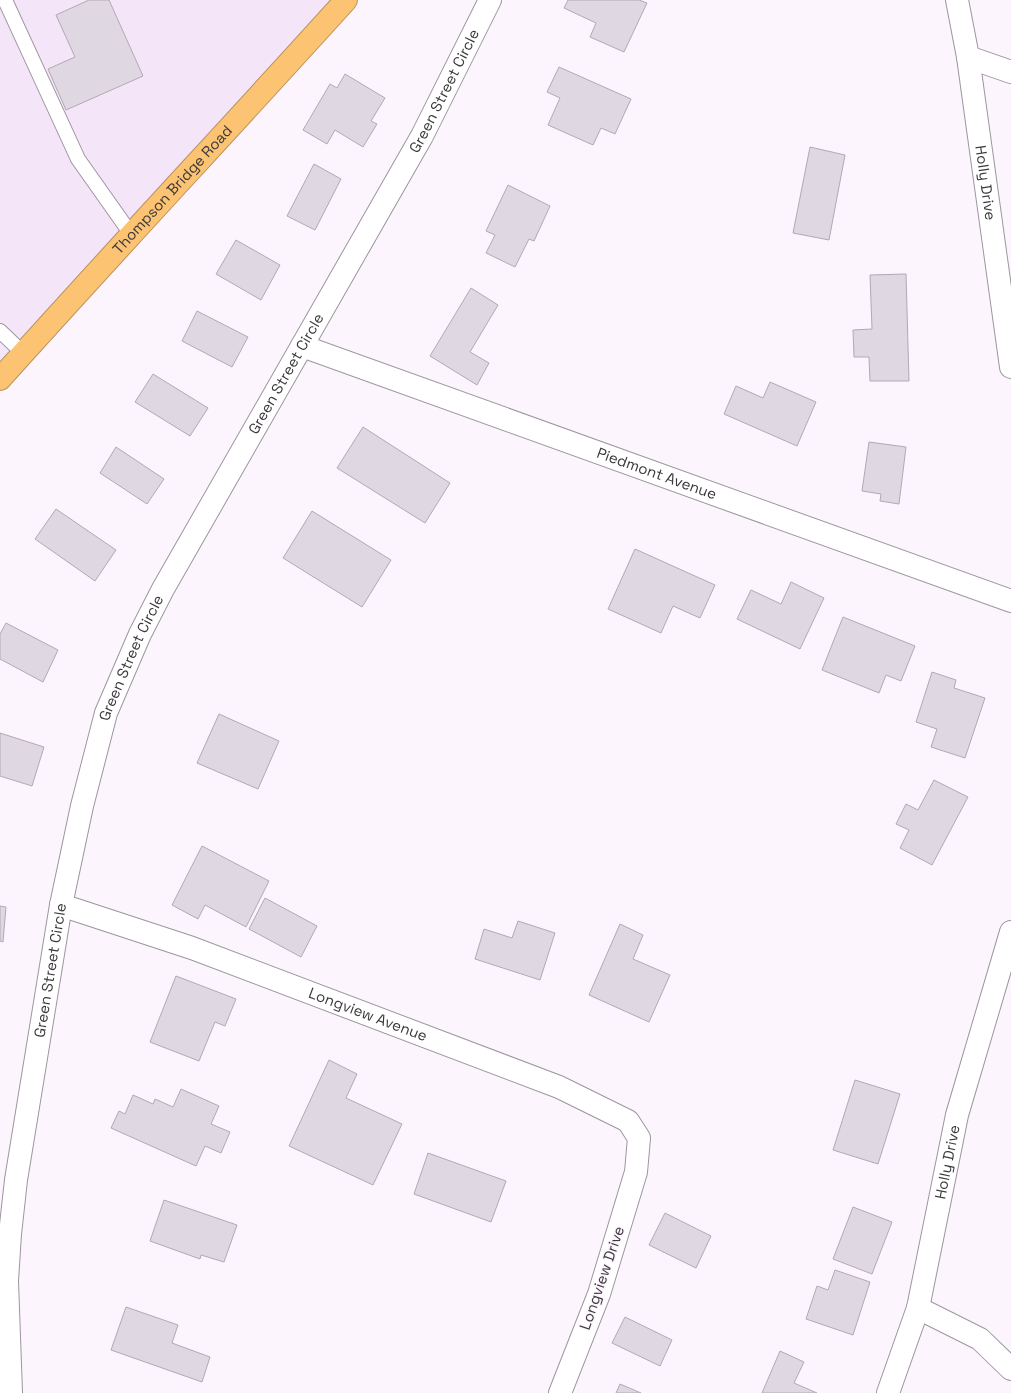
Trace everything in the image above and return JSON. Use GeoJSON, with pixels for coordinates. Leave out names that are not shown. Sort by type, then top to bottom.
{"type":"FeatureCollection","features":[{"type":"Feature","properties":{"kind":"highway","name":"Thompson Bridge Road"},"geometry":{"type":"LineString","coordinates":[[0,379],[346,0]]}},
{"type":"Feature","properties":{"kind":"street","name":"Green Street Circle"},"geometry":{"type":"LineString","coordinates":[[11,1393],[7,1280],[16,1180],[61,905],[82,806],[106,713],[140,634],[163,589],[422,136],[490,0]]}},
{"type":"Feature","properties":{"kind":"street","name":"Holly Drive"},"geometry":{"type":"LineString","coordinates":[[956,0],[968,57],[1011,367]]}},
{"type":"Feature","properties":{"kind":"street"},"geometry":{"type":"LineString","coordinates":[[968,57],[1011,72]]}},
{"type":"Feature","properties":{"kind":"street","name":"Piedmont Avenue"},"geometry":{"type":"LineString","coordinates":[[302,346],[1011,601]]}},
{"type":"Feature","properties":{"kind":"street","name":"Longview Avenue"},"geometry":{"type":"LineString","coordinates":[[61,905],[192,948],[559,1087],[628,1121],[639,1138],[637,1162]]}},
{"type":"Feature","properties":{"kind":"street","name":"Holly Drive"},"geometry":{"type":"LineString","coordinates":[[888,1393],[918,1308],[957,1115],[1011,932]]}},
{"type":"Feature","properties":{"kind":"street","name":"Longview Drive"},"geometry":{"type":"LineString","coordinates":[[560,1393],[599,1294],[636,1172],[637,1162]]}},
{"type":"Feature","properties":{"kind":"street"},"geometry":{"type":"LineString","coordinates":[[918,1308],[980,1339],[1011,1369]]}},
{"type":"Feature","properties":{"kind":"lane"},"geometry":{"type":"LineString","coordinates":[[6,0],[78,159],[131,234]]}},
{"type":"Feature","properties":{"kind":"lane"},"geometry":{"type":"LineString","coordinates":[[0,331],[23,353]]}},
{"type":"Feature","properties":{"kind":"shaded area"},"geometry":{"type":"Polygon","coordinates":[[[0,0],[331,0],[265,80],[0,375],[0,0]]]}},
{"type":"Feature","properties":{"kind":"building"},"geometry":{"type":"Polygon","coordinates":[[[89,0],[109,0],[143,76],[66,110],[48,69],[75,57],[56,15],[89,0]]]}},
{"type":"Feature","properties":{"kind":"building"},"geometry":{"type":"Polygon","coordinates":[[[568,0],[639,0],[647,3],[624,52],[590,37],[596,23],[564,8],[568,0]]]}},
{"type":"Feature","properties":{"kind":"building"},"geometry":{"type":"Polygon","coordinates":[[[559,67],[631,99],[615,134],[601,128],[593,145],[548,125],[560,98],[547,92],[559,67]]]}},
{"type":"Feature","properties":{"kind":"building"},"geometry":{"type":"Polygon","coordinates":[[[345,74],[385,98],[371,121],[377,124],[363,147],[335,130],[327,144],[303,130],[330,84],[337,88],[345,74]]]}},
{"type":"Feature","properties":{"kind":"building"},"geometry":{"type":"Polygon","coordinates":[[[810,147],[845,155],[829,240],[793,233],[810,147]]]}},
{"type":"Feature","properties":{"kind":"building"},"geometry":{"type":"Polygon","coordinates":[[[314,164],[341,179],[315,230],[287,216],[314,164]]]}},
{"type":"Feature","properties":{"kind":"building"},"geometry":{"type":"Polygon","coordinates":[[[508,185],[550,206],[534,241],[529,239],[515,267],[486,253],[495,235],[486,231],[508,185]]]}},
{"type":"Feature","properties":{"kind":"building"},"geometry":{"type":"Polygon","coordinates":[[[236,240],[280,265],[261,300],[216,274],[236,240]]]}},
{"type":"Feature","properties":{"kind":"building"},"geometry":{"type":"Polygon","coordinates":[[[906,274],[909,381],[870,381],[869,357],[854,357],[853,330],[872,329],[870,275],[906,274]]]}},
{"type":"Feature","properties":{"kind":"building"},"geometry":{"type":"Polygon","coordinates":[[[471,288],[498,305],[470,352],[489,363],[477,385],[430,356],[471,288]]]}},
{"type":"Feature","properties":{"kind":"building"},"geometry":{"type":"Polygon","coordinates":[[[197,311],[248,337],[232,367],[182,341],[197,311]]]}},
{"type":"Feature","properties":{"kind":"building"},"geometry":{"type":"Polygon","coordinates":[[[153,374],[208,408],[190,436],[135,402],[153,374]]]}},
{"type":"Feature","properties":{"kind":"building"},"geometry":{"type":"Polygon","coordinates":[[[770,382],[816,402],[797,446],[724,414],[736,386],[763,398],[770,382]]]}},
{"type":"Feature","properties":{"kind":"building"},"geometry":{"type":"Polygon","coordinates":[[[363,427],[450,483],[425,523],[337,468],[363,427]]]}},
{"type":"Feature","properties":{"kind":"building"},"geometry":{"type":"Polygon","coordinates":[[[869,442],[906,447],[899,504],[880,501],[881,494],[862,491],[869,442]]]}},
{"type":"Feature","properties":{"kind":"building"},"geometry":{"type":"Polygon","coordinates":[[[116,447],[164,479],[147,504],[100,473],[116,447]]]}},
{"type":"Feature","properties":{"kind":"building"},"geometry":{"type":"Polygon","coordinates":[[[56,509],[116,550],[95,581],[35,539],[56,509]]]}},
{"type":"Feature","properties":{"kind":"building"},"geometry":{"type":"Polygon","coordinates":[[[312,511],[391,560],[362,607],[283,558],[312,511]]]}},
{"type":"Feature","properties":{"kind":"building"},"geometry":{"type":"Polygon","coordinates":[[[635,549],[715,585],[700,618],[673,606],[661,633],[608,609],[635,549]]]}},
{"type":"Feature","properties":{"kind":"building"},"geometry":{"type":"Polygon","coordinates":[[[791,582],[824,598],[800,649],[737,619],[751,590],[781,604],[791,582]]]}},
{"type":"Feature","properties":{"kind":"building"},"geometry":{"type":"Polygon","coordinates":[[[843,617],[915,646],[901,681],[886,675],[879,693],[822,670],[843,617]]]}},
{"type":"Feature","properties":{"kind":"building"},"geometry":{"type":"Polygon","coordinates":[[[6,623],[58,650],[43,682],[0,659],[0,634],[6,623]]]}},
{"type":"Feature","properties":{"kind":"building"},"geometry":{"type":"Polygon","coordinates":[[[932,672],[956,680],[954,688],[985,698],[965,758],[931,747],[937,729],[916,722],[932,672]]]}},
{"type":"Feature","properties":{"kind":"building"},"geometry":{"type":"Polygon","coordinates":[[[219,714],[279,741],[258,789],[197,763],[219,714]]]}},
{"type":"Feature","properties":{"kind":"building"},"geometry":{"type":"Polygon","coordinates":[[[0,733],[44,747],[32,786],[0,776],[0,733]]]}},
{"type":"Feature","properties":{"kind":"building"},"geometry":{"type":"Polygon","coordinates":[[[934,780],[968,797],[932,865],[900,848],[909,830],[896,824],[906,804],[918,810],[934,780]]]}},
{"type":"Feature","properties":{"kind":"building"},"geometry":{"type":"Polygon","coordinates":[[[202,846],[269,881],[246,927],[205,905],[198,919],[172,905],[202,846]]]}},
{"type":"Feature","properties":{"kind":"building"},"geometry":{"type":"Polygon","coordinates":[[[265,898],[317,926],[301,957],[249,929],[265,898]]]}},
{"type":"Feature","properties":{"kind":"building"},"geometry":{"type":"Polygon","coordinates":[[[0,906],[6,907],[3,942],[0,941],[0,906]]]}},
{"type":"Feature","properties":{"kind":"building"},"geometry":{"type":"Polygon","coordinates":[[[518,921],[555,933],[540,980],[475,959],[484,929],[512,938],[518,921]]]}},
{"type":"Feature","properties":{"kind":"building"},"geometry":{"type":"Polygon","coordinates":[[[620,924],[643,935],[633,959],[670,975],[649,1022],[589,995],[620,924]]]}},
{"type":"Feature","properties":{"kind":"building"},"geometry":{"type":"Polygon","coordinates":[[[176,976],[236,999],[225,1026],[215,1022],[199,1061],[150,1042],[176,976]]]}},
{"type":"Feature","properties":{"kind":"building"},"geometry":{"type":"Polygon","coordinates":[[[329,1060],[357,1074],[346,1098],[402,1124],[373,1185],[289,1146],[329,1060]]]}},
{"type":"Feature","properties":{"kind":"building"},"geometry":{"type":"Polygon","coordinates":[[[855,1080],[900,1094],[878,1164],[833,1150],[855,1080]]]}},
{"type":"Feature","properties":{"kind":"building"},"geometry":{"type":"Polygon","coordinates":[[[181,1089],[219,1106],[211,1124],[230,1132],[221,1153],[205,1146],[196,1166],[111,1128],[119,1111],[125,1114],[133,1095],[153,1104],[155,1099],[173,1107],[181,1089]]]}},
{"type":"Feature","properties":{"kind":"building"},"geometry":{"type":"Polygon","coordinates":[[[428,1153],[506,1181],[491,1222],[414,1194],[428,1153]]]}},
{"type":"Feature","properties":{"kind":"building"},"geometry":{"type":"Polygon","coordinates":[[[164,1200],[237,1225],[224,1262],[201,1255],[200,1259],[150,1241],[164,1200]]]}},
{"type":"Feature","properties":{"kind":"building"},"geometry":{"type":"Polygon","coordinates":[[[853,1207],[892,1222],[872,1274],[833,1259],[853,1207]]]}},
{"type":"Feature","properties":{"kind":"building"},"geometry":{"type":"Polygon","coordinates":[[[665,1213],[711,1236],[696,1268],[649,1245],[665,1213]]]}},
{"type":"Feature","properties":{"kind":"building"},"geometry":{"type":"Polygon","coordinates":[[[835,1270],[870,1282],[853,1335],[806,1319],[817,1286],[828,1290],[835,1270]]]}},
{"type":"Feature","properties":{"kind":"building"},"geometry":{"type":"Polygon","coordinates":[[[126,1307],[178,1325],[172,1343],[210,1357],[202,1382],[111,1350],[126,1307]]]}},
{"type":"Feature","properties":{"kind":"building"},"geometry":{"type":"Polygon","coordinates":[[[625,1317],[672,1340],[660,1366],[612,1343],[625,1317]]]}},
{"type":"Feature","properties":{"kind":"building"},"geometry":{"type":"Polygon","coordinates":[[[780,1351],[804,1362],[794,1383],[817,1393],[762,1393],[780,1351]]]}},
{"type":"Feature","properties":{"kind":"building"},"geometry":{"type":"Polygon","coordinates":[[[620,1384],[641,1393],[616,1393],[620,1384]]]}}]}
